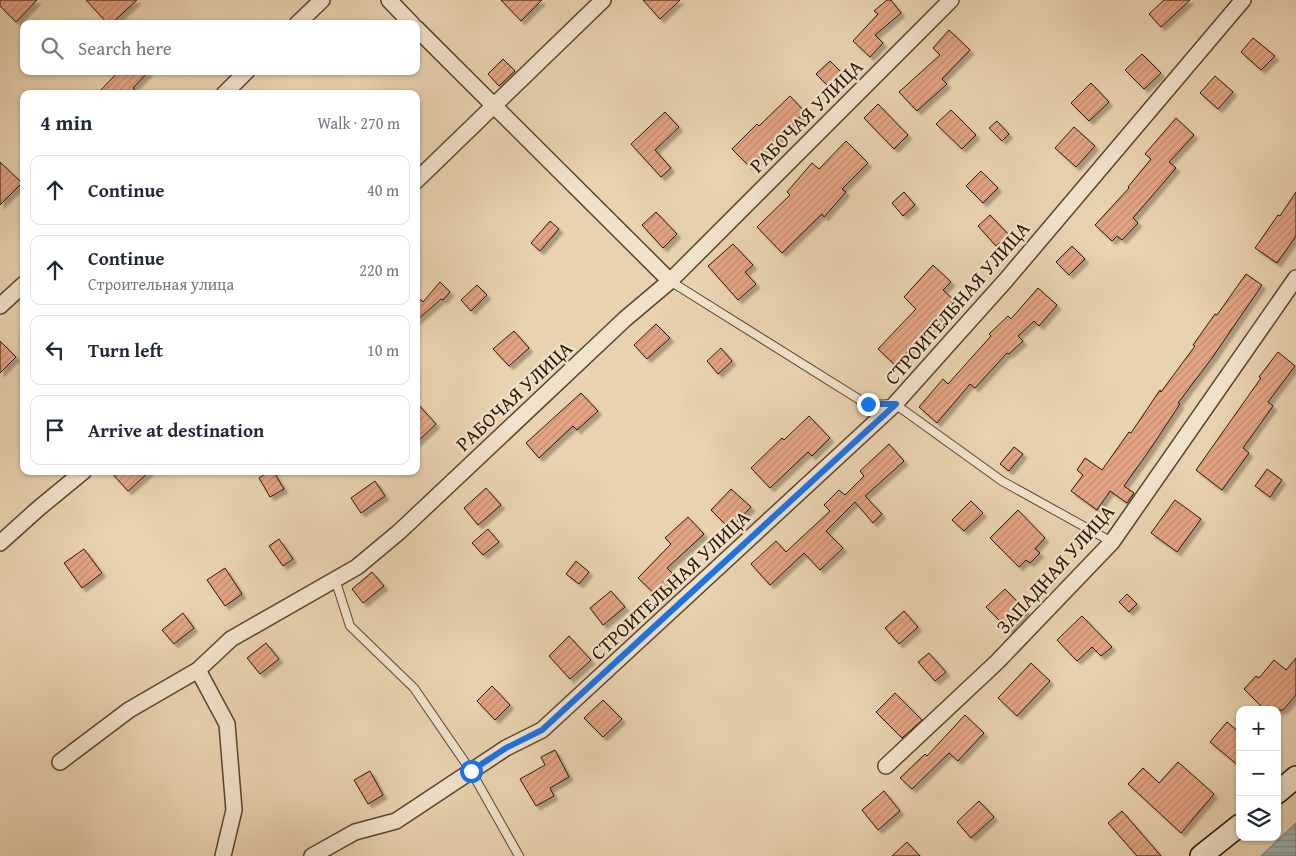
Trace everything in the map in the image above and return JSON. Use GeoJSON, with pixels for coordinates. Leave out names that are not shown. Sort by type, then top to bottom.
{"type":"FeatureCollection","features":[{"type":"Feature","properties":{"kind":"street"},"geometry":{"type":"LineString","coordinates":[[301,20],[322,0]]}},
{"type":"Feature","properties":{"kind":"street"},"geometry":{"type":"LineString","coordinates":[[389,0],[408,20]]}},
{"type":"Feature","properties":{"kind":"street"},"geometry":{"type":"LineString","coordinates":[[420,177],[603,0]]}},
{"type":"Feature","properties":{"kind":"street","name":"РАБОЧАЯ УЛИЦА"},"geometry":{"type":"LineString","coordinates":[[60,762],[129,710],[198,670],[231,638],[357,567],[399,532],[625,319],[670,281],[951,0]]}},
{"type":"Feature","properties":{"kind":"street","name":"СТРОИТЕЛЬНАЯ УЛИЦА"},"geometry":{"type":"LineString","coordinates":[[312,856],[355,832],[396,821],[506,748],[542,730],[896,404],[1006,280],[1243,0]]}},
{"type":"Feature","properties":{"kind":"street"},"geometry":{"type":"LineString","coordinates":[[420,32],[670,281]]}},
{"type":"Feature","properties":{"kind":"street"},"geometry":{"type":"LineString","coordinates":[[228,90],[243,75]]}},
{"type":"Feature","properties":{"kind":"street","name":"ЗАПАДНАЯ УЛИЦА"},"geometry":{"type":"LineString","coordinates":[[886,766],[996,662],[1112,542],[1296,278]]}},
{"type":"Feature","properties":{"kind":"street"},"geometry":{"type":"LineString","coordinates":[[0,306],[20,288]]}},
{"type":"Feature","properties":{"kind":"street"},"geometry":{"type":"LineString","coordinates":[[0,544],[39,508],[79,475]]}},
{"type":"Feature","properties":{"kind":"street"},"geometry":{"type":"LineString","coordinates":[[198,670],[227,724],[234,810],[223,856]]}},
{"type":"Feature","properties":{"kind":"street"},"geometry":{"type":"LineString","coordinates":[[1281,790],[1296,777]]}},
{"type":"Feature","properties":{"kind":"street"},"geometry":{"type":"LineString","coordinates":[[1201,856],[1236,828]]}},
{"type":"Feature","properties":{"kind":"lane"},"geometry":{"type":"LineString","coordinates":[[670,281],[868,404],[896,404],[1002,481],[1112,542]]}},
{"type":"Feature","properties":{"kind":"lane"},"geometry":{"type":"LineString","coordinates":[[335,579],[350,626],[414,688],[471,771],[519,856]]}},
{"type":"Feature","properties":{"kind":"water"},"geometry":{"type":"Polygon","coordinates":[[[1296,823],[1296,856],[1261,856],[1277,841],[1281,841],[1281,837],[1296,823]]]}},
{"type":"Feature","properties":{"kind":"building"},"geometry":{"type":"Polygon","coordinates":[[[0,0],[37,0],[16,22],[0,6],[0,0]]]}},
{"type":"Feature","properties":{"kind":"building"},"geometry":{"type":"Polygon","coordinates":[[[86,0],[137,0],[115,20],[104,20],[86,0]]]}},
{"type":"Feature","properties":{"kind":"building"},"geometry":{"type":"Polygon","coordinates":[[[501,0],[542,0],[521,21],[501,0]]]}},
{"type":"Feature","properties":{"kind":"building"},"geometry":{"type":"Polygon","coordinates":[[[643,0],[680,0],[660,19],[643,0]]]}},
{"type":"Feature","properties":{"kind":"building"},"geometry":{"type":"Polygon","coordinates":[[[887,0],[891,0],[901,13],[875,35],[883,43],[870,57],[853,41],[878,14],[874,11],[887,0]]]}},
{"type":"Feature","properties":{"kind":"building"},"geometry":{"type":"Polygon","coordinates":[[[1164,0],[1190,0],[1161,27],[1149,14],[1164,0]]]}},
{"type":"Feature","properties":{"kind":"building"},"geometry":{"type":"Polygon","coordinates":[[[949,30],[970,50],[942,79],[947,84],[917,111],[899,92],[940,55],[933,48],[949,30]]]}},
{"type":"Feature","properties":{"kind":"building"},"geometry":{"type":"Polygon","coordinates":[[[1253,38],[1275,56],[1261,70],[1241,52],[1253,38]]]}},
{"type":"Feature","properties":{"kind":"building"},"geometry":{"type":"Polygon","coordinates":[[[1142,54],[1161,73],[1144,89],[1125,70],[1142,54]]]}},
{"type":"Feature","properties":{"kind":"building"},"geometry":{"type":"Polygon","coordinates":[[[503,59],[515,71],[499,86],[488,74],[503,59]]]}},
{"type":"Feature","properties":{"kind":"building"},"geometry":{"type":"Polygon","coordinates":[[[830,61],[844,75],[830,88],[816,74],[830,61]]]}},
{"type":"Feature","properties":{"kind":"building"},"geometry":{"type":"Polygon","coordinates":[[[115,75],[145,75],[133,88],[135,90],[101,90],[115,75]]]}},
{"type":"Feature","properties":{"kind":"building"},"geometry":{"type":"Polygon","coordinates":[[[1215,76],[1233,92],[1218,109],[1200,93],[1215,76]]]}},
{"type":"Feature","properties":{"kind":"building"},"geometry":{"type":"Polygon","coordinates":[[[1091,83],[1109,102],[1089,121],[1071,103],[1091,83]]]}},
{"type":"Feature","properties":{"kind":"building"},"geometry":{"type":"Polygon","coordinates":[[[790,96],[805,112],[750,167],[732,149],[757,124],[759,126],[790,96]]]}},
{"type":"Feature","properties":{"kind":"building"},"geometry":{"type":"Polygon","coordinates":[[[878,104],[908,135],[894,149],[864,118],[878,104]]]}},
{"type":"Feature","properties":{"kind":"building"},"geometry":{"type":"Polygon","coordinates":[[[951,110],[976,135],[962,149],[936,124],[951,110]]]}},
{"type":"Feature","properties":{"kind":"building"},"geometry":{"type":"Polygon","coordinates":[[[665,112],[679,127],[655,150],[671,168],[661,177],[631,144],[665,112]]]}},
{"type":"Feature","properties":{"kind":"building"},"geometry":{"type":"Polygon","coordinates":[[[1176,118],[1194,135],[1169,162],[1176,168],[1133,218],[1138,223],[1122,240],[1117,236],[1112,241],[1095,225],[1129,188],[1151,159],[1145,154],[1176,118]]]}},
{"type":"Feature","properties":{"kind":"building"},"geometry":{"type":"Polygon","coordinates":[[[997,121],[1009,134],[1002,141],[989,128],[997,121]]]}},
{"type":"Feature","properties":{"kind":"building"},"geometry":{"type":"Polygon","coordinates":[[[1074,127],[1095,146],[1076,167],[1055,148],[1074,127]]]}},
{"type":"Feature","properties":{"kind":"building"},"geometry":{"type":"Polygon","coordinates":[[[846,141],[868,163],[842,189],[846,192],[824,217],[822,214],[782,253],[757,227],[790,195],[787,192],[812,163],[819,169],[846,141]]]}},
{"type":"Feature","properties":{"kind":"building"},"geometry":{"type":"Polygon","coordinates":[[[0,162],[20,181],[20,185],[0,205],[0,162]]]}},
{"type":"Feature","properties":{"kind":"building"},"geometry":{"type":"Polygon","coordinates":[[[981,171],[998,188],[983,203],[966,186],[981,171]]]}},
{"type":"Feature","properties":{"kind":"building"},"geometry":{"type":"Polygon","coordinates":[[[904,192],[915,205],[903,216],[892,203],[904,192]]]}},
{"type":"Feature","properties":{"kind":"building"},"geometry":{"type":"Polygon","coordinates":[[[1296,192],[1296,236],[1277,263],[1255,248],[1296,192]]]}},
{"type":"Feature","properties":{"kind":"building"},"geometry":{"type":"Polygon","coordinates":[[[656,212],[677,234],[663,248],[642,225],[656,212]]]}},
{"type":"Feature","properties":{"kind":"building"},"geometry":{"type":"Polygon","coordinates":[[[990,215],[1009,235],[996,246],[978,226],[990,215]]]}},
{"type":"Feature","properties":{"kind":"building"},"geometry":{"type":"Polygon","coordinates":[[[550,221],[559,229],[540,251],[531,243],[550,221]]]}},
{"type":"Feature","properties":{"kind":"building"},"geometry":{"type":"Polygon","coordinates":[[[733,244],[753,265],[745,272],[756,284],[738,300],[708,266],[733,244]]]}},
{"type":"Feature","properties":{"kind":"building"},"geometry":{"type":"Polygon","coordinates":[[[1072,246],[1085,259],[1069,275],[1056,262],[1072,246]]]}},
{"type":"Feature","properties":{"kind":"building"},"geometry":{"type":"Polygon","coordinates":[[[933,265],[951,282],[943,290],[955,301],[895,365],[878,349],[916,309],[904,297],[933,265]]]}},
{"type":"Feature","properties":{"kind":"building"},"geometry":{"type":"Polygon","coordinates":[[[1246,274],[1262,285],[1212,358],[1178,403],[1180,404],[1124,486],[1134,493],[1127,503],[1110,491],[1097,510],[1071,491],[1083,475],[1077,470],[1085,458],[1102,470],[1129,432],[1131,433],[1160,390],[1161,392],[1195,346],[1193,345],[1246,274]]]}},
{"type":"Feature","properties":{"kind":"building"},"geometry":{"type":"Polygon","coordinates":[[[440,282],[450,292],[443,300],[441,299],[420,317],[420,299],[423,302],[440,282]]]}},
{"type":"Feature","properties":{"kind":"building"},"geometry":{"type":"Polygon","coordinates":[[[477,285],[487,295],[471,311],[461,300],[477,285]]]}},
{"type":"Feature","properties":{"kind":"building"},"geometry":{"type":"Polygon","coordinates":[[[1038,288],[1057,305],[1039,326],[1034,321],[1018,336],[1023,341],[1009,354],[1007,353],[975,388],[970,384],[937,423],[919,407],[943,379],[948,384],[991,336],[989,334],[1008,316],[1011,319],[1038,288]]]}},
{"type":"Feature","properties":{"kind":"building"},"geometry":{"type":"Polygon","coordinates":[[[656,324],[670,338],[647,359],[634,345],[656,324]]]}},
{"type":"Feature","properties":{"kind":"building"},"geometry":{"type":"Polygon","coordinates":[[[514,331],[529,348],[509,366],[493,349],[514,331]]]}},
{"type":"Feature","properties":{"kind":"building"},"geometry":{"type":"Polygon","coordinates":[[[0,341],[16,357],[0,373],[0,341]]]}},
{"type":"Feature","properties":{"kind":"building"},"geometry":{"type":"Polygon","coordinates":[[[721,348],[732,361],[718,374],[707,361],[721,348]]]}},
{"type":"Feature","properties":{"kind":"building"},"geometry":{"type":"Polygon","coordinates":[[[1278,352],[1295,366],[1268,402],[1273,406],[1243,448],[1249,453],[1222,490],[1196,470],[1278,352]]]}},
{"type":"Feature","properties":{"kind":"building"},"geometry":{"type":"Polygon","coordinates":[[[581,393],[598,411],[577,430],[573,426],[539,458],[526,443],[581,393]]]}},
{"type":"Feature","properties":{"kind":"building"},"geometry":{"type":"Polygon","coordinates":[[[420,406],[436,424],[420,439],[420,406]]]}},
{"type":"Feature","properties":{"kind":"building"},"geometry":{"type":"Polygon","coordinates":[[[809,416],[830,438],[812,456],[808,452],[770,488],[751,468],[782,438],[784,440],[809,416]]]}},
{"type":"Feature","properties":{"kind":"building"},"geometry":{"type":"Polygon","coordinates":[[[889,444],[904,461],[865,496],[882,514],[873,523],[855,502],[826,531],[843,548],[820,570],[804,553],[770,585],[751,564],[776,541],[786,552],[830,511],[824,505],[839,490],[845,495],[864,476],[860,471],[889,444]]]}},
{"type":"Feature","properties":{"kind":"building"},"geometry":{"type":"Polygon","coordinates":[[[1014,447],[1023,454],[1009,471],[1000,464],[1014,447]]]}},
{"type":"Feature","properties":{"kind":"building"},"geometry":{"type":"Polygon","coordinates":[[[1267,469],[1282,480],[1270,497],[1255,486],[1267,469]]]}},
{"type":"Feature","properties":{"kind":"building"},"geometry":{"type":"Polygon","coordinates":[[[114,475],[146,475],[128,491],[114,475]]]}},
{"type":"Feature","properties":{"kind":"building"},"geometry":{"type":"Polygon","coordinates":[[[264,475],[275,475],[284,489],[270,497],[259,478],[264,475]]]}},
{"type":"Feature","properties":{"kind":"building"},"geometry":{"type":"Polygon","coordinates":[[[375,481],[385,496],[361,513],[351,498],[375,481]]]}},
{"type":"Feature","properties":{"kind":"building"},"geometry":{"type":"Polygon","coordinates":[[[486,488],[501,505],[478,525],[464,508],[486,488]]]}},
{"type":"Feature","properties":{"kind":"building"},"geometry":{"type":"Polygon","coordinates":[[[731,489],[751,507],[730,529],[711,510],[731,489]]]}},
{"type":"Feature","properties":{"kind":"building"},"geometry":{"type":"Polygon","coordinates":[[[1175,500],[1201,519],[1177,552],[1151,533],[1175,500]]]}},
{"type":"Feature","properties":{"kind":"building"},"geometry":{"type":"Polygon","coordinates":[[[971,501],[983,513],[964,531],[952,520],[971,501]]]}},
{"type":"Feature","properties":{"kind":"building"},"geometry":{"type":"Polygon","coordinates":[[[1018,510],[1045,538],[1035,549],[1040,553],[1030,563],[1026,560],[1019,567],[990,538],[1018,510]]]}},
{"type":"Feature","properties":{"kind":"building"},"geometry":{"type":"Polygon","coordinates":[[[688,517],[704,534],[667,568],[678,579],[660,599],[638,578],[671,544],[665,538],[688,517]]]}},
{"type":"Feature","properties":{"kind":"building"},"geometry":{"type":"Polygon","coordinates":[[[488,529],[499,542],[483,555],[472,543],[488,529]]]}},
{"type":"Feature","properties":{"kind":"building"},"geometry":{"type":"Polygon","coordinates":[[[279,539],[293,559],[283,566],[269,546],[279,539]]]}},
{"type":"Feature","properties":{"kind":"building"},"geometry":{"type":"Polygon","coordinates":[[[84,549],[102,573],[82,588],[64,563],[84,549]]]}},
{"type":"Feature","properties":{"kind":"building"},"geometry":{"type":"Polygon","coordinates":[[[576,561],[589,572],[579,584],[566,574],[576,561]]]}},
{"type":"Feature","properties":{"kind":"building"},"geometry":{"type":"Polygon","coordinates":[[[225,568],[242,594],[225,606],[207,580],[225,568]]]}},
{"type":"Feature","properties":{"kind":"building"},"geometry":{"type":"Polygon","coordinates":[[[372,572],[384,586],[363,603],[352,589],[372,572]]]}},
{"type":"Feature","properties":{"kind":"building"},"geometry":{"type":"Polygon","coordinates":[[[1005,589],[1028,613],[1010,631],[986,607],[1005,589]]]}},
{"type":"Feature","properties":{"kind":"building"},"geometry":{"type":"Polygon","coordinates":[[[611,591],[625,607],[603,625],[590,608],[611,591]]]}},
{"type":"Feature","properties":{"kind":"building"},"geometry":{"type":"Polygon","coordinates":[[[1127,594],[1137,604],[1129,612],[1119,602],[1127,594]]]}},
{"type":"Feature","properties":{"kind":"building"},"geometry":{"type":"Polygon","coordinates":[[[904,611],[918,627],[899,644],[885,628],[904,611]]]}},
{"type":"Feature","properties":{"kind":"building"},"geometry":{"type":"Polygon","coordinates":[[[183,613],[194,628],[174,644],[162,630],[183,613]]]}},
{"type":"Feature","properties":{"kind":"building"},"geometry":{"type":"Polygon","coordinates":[[[1082,616],[1112,647],[1101,656],[1092,647],[1077,661],[1057,640],[1082,616]]]}},
{"type":"Feature","properties":{"kind":"building"},"geometry":{"type":"Polygon","coordinates":[[[569,636],[591,660],[570,679],[549,656],[569,636]]]}},
{"type":"Feature","properties":{"kind":"building"},"geometry":{"type":"Polygon","coordinates":[[[266,643],[279,659],[260,674],[247,658],[266,643]]]}},
{"type":"Feature","properties":{"kind":"building"},"geometry":{"type":"Polygon","coordinates":[[[929,653],[946,672],[935,681],[918,662],[929,653]]]}},
{"type":"Feature","properties":{"kind":"building"},"geometry":{"type":"Polygon","coordinates":[[[1296,658],[1296,695],[1283,710],[1281,710],[1281,706],[1261,706],[1244,689],[1256,676],[1259,678],[1274,660],[1286,670],[1296,658]]]}},
{"type":"Feature","properties":{"kind":"building"},"geometry":{"type":"Polygon","coordinates":[[[1031,663],[1050,681],[1017,716],[998,698],[1031,663]]]}},
{"type":"Feature","properties":{"kind":"building"},"geometry":{"type":"Polygon","coordinates":[[[492,686],[510,705],[495,720],[477,701],[492,686]]]}},
{"type":"Feature","properties":{"kind":"building"},"geometry":{"type":"Polygon","coordinates":[[[895,693],[922,720],[902,738],[876,712],[895,693]]]}},
{"type":"Feature","properties":{"kind":"building"},"geometry":{"type":"Polygon","coordinates":[[[603,700],[622,719],[603,737],[584,718],[603,700]]]}},
{"type":"Feature","properties":{"kind":"building"},"geometry":{"type":"Polygon","coordinates":[[[965,715],[984,733],[958,761],[949,753],[912,789],[900,778],[925,754],[927,756],[965,715]]]}},
{"type":"Feature","properties":{"kind":"building"},"geometry":{"type":"Polygon","coordinates":[[[1227,722],[1236,730],[1236,764],[1210,742],[1227,722]]]}},
{"type":"Feature","properties":{"kind":"building"},"geometry":{"type":"Polygon","coordinates":[[[555,750],[569,777],[550,788],[554,796],[536,806],[520,779],[545,765],[541,757],[555,750]]]}},
{"type":"Feature","properties":{"kind":"building"},"geometry":{"type":"Polygon","coordinates":[[[1178,762],[1214,794],[1181,833],[1128,784],[1143,768],[1159,783],[1178,762]]]}},
{"type":"Feature","properties":{"kind":"building"},"geometry":{"type":"Polygon","coordinates":[[[370,771],[383,795],[368,804],[354,780],[370,771]]]}},
{"type":"Feature","properties":{"kind":"building"},"geometry":{"type":"Polygon","coordinates":[[[884,791],[900,811],[878,830],[862,810],[884,791]]]}},
{"type":"Feature","properties":{"kind":"building"},"geometry":{"type":"Polygon","coordinates":[[[979,801],[994,817],[971,838],[957,822],[979,801]]]}},
{"type":"Feature","properties":{"kind":"building"},"geometry":{"type":"Polygon","coordinates":[[[1122,811],[1161,856],[1137,856],[1108,823],[1122,811]]]}},
{"type":"Feature","properties":{"kind":"building"},"geometry":{"type":"Polygon","coordinates":[[[907,842],[920,856],[892,856],[907,842]]]}},
{"type":"Feature","properties":{"kind":"route"},"geometry":{"type":"LineString","coordinates":[[471,771],[506,748],[542,730],[896,404],[868,404]]}}]}
